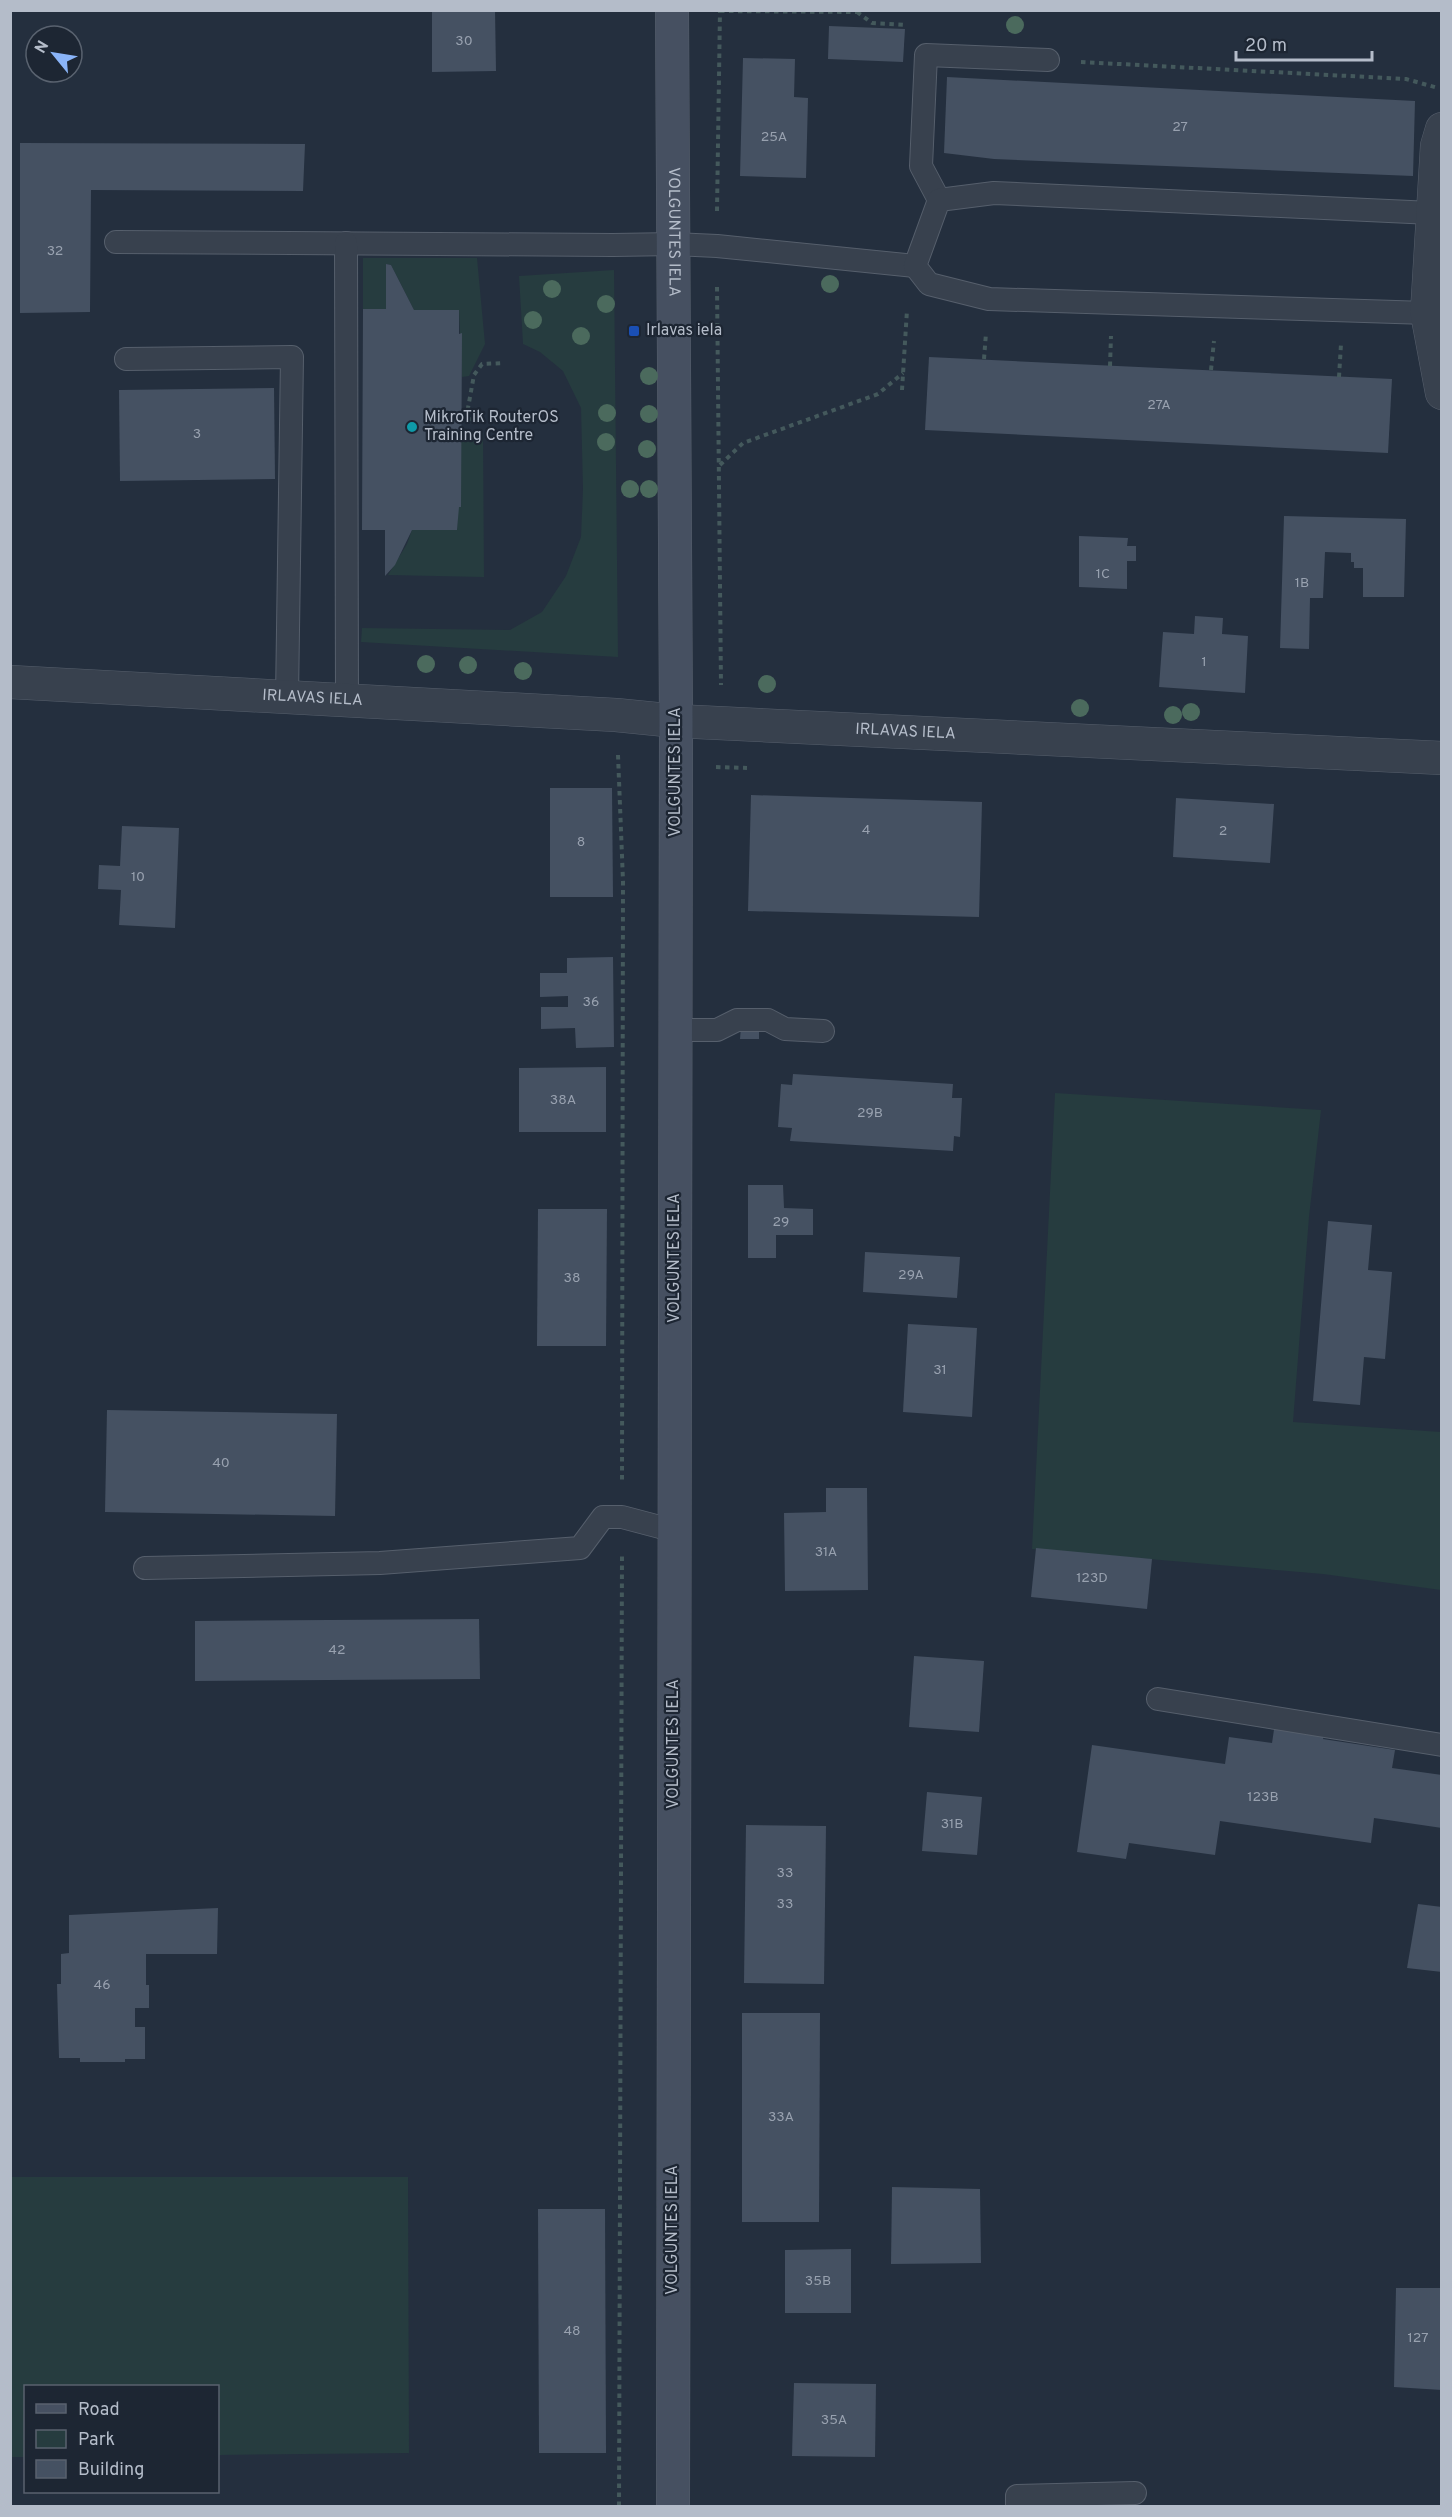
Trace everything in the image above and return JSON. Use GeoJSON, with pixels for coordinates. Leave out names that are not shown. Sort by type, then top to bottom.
{"type":"FeatureCollection","features":[{"type":"Feature","properties":{"kind":"street","name":"VOLGUNTES IELA"},"geometry":{"type":"LineString","coordinates":[[672,10],[676,721],[672,2506]]}},
{"type":"Feature","properties":{"kind":"street"},"geometry":{"type":"LineString","coordinates":[[1442,129],[1437,146],[1427,314],[1442,393]]}},
{"type":"Feature","properties":{"kind":"street","name":"IRLAVAS IELA"},"geometry":{"type":"LineString","coordinates":[[10,682],[616,715],[676,721],[1442,758]]}},
{"type":"Feature","properties":{"kind":"lane"},"geometry":{"type":"LineString","coordinates":[[915,266],[939,200],[921,166],[926,56],[1048,60]]}},
{"type":"Feature","properties":{"kind":"lane"},"geometry":{"type":"LineString","coordinates":[[939,200],[993,193],[1432,213]]}},
{"type":"Feature","properties":{"kind":"lane"},"geometry":{"type":"LineString","coordinates":[[116,242],[717,246],[915,266],[929,284],[989,298],[1427,314]]}},
{"type":"Feature","properties":{"kind":"lane"},"geometry":{"type":"LineString","coordinates":[[346,243],[347,701]]}},
{"type":"Feature","properties":{"kind":"lane"},"geometry":{"type":"LineString","coordinates":[[126,358],[292,357],[287,698]]}},
{"type":"Feature","properties":{"kind":"lane"},"geometry":{"type":"LineString","coordinates":[[675,1030],[717,1030],[737,1020],[768,1020],[785,1029],[823,1031]]}},
{"type":"Feature","properties":{"kind":"lane"},"geometry":{"type":"LineString","coordinates":[[145,1568],[380,1563],[580,1548],[603,1517],[622,1517],[675,1532]]}},
{"type":"Feature","properties":{"kind":"lane"},"geometry":{"type":"LineString","coordinates":[[1158,1700],[1442,1745]]}},
{"type":"Feature","properties":{"kind":"lane"},"geometry":{"type":"LineString","coordinates":[[1017,2506],[1017,2496],[1135,2493]]}},
{"type":"Feature","properties":{"kind":"path"},"geometry":{"type":"LineString","coordinates":[[719,722],[721,686],[717,246],[720,11],[857,11],[872,23],[911,25],[926,56]]}},
{"type":"Feature","properties":{"kind":"path"},"geometry":{"type":"LineString","coordinates":[[1048,60],[1406,79],[1442,88]]}},
{"type":"Feature","properties":{"kind":"path"},"geometry":{"type":"LineString","coordinates":[[902,390],[908,295],[915,266]]}},
{"type":"Feature","properties":{"kind":"path"},"geometry":{"type":"LineString","coordinates":[[504,363],[482,364],[474,375],[463,419],[504,420]]}},
{"type":"Feature","properties":{"kind":"path"},"geometry":{"type":"LineString","coordinates":[[719,465],[742,443],[878,394],[903,373]]}},
{"type":"Feature","properties":{"kind":"path"},"geometry":{"type":"LineString","coordinates":[[616,715],[623,881],[619,2506]]}},
{"type":"Feature","properties":{"kind":"green space"},"geometry":{"type":"Polygon","coordinates":[[[363,258],[477,258],[485,344],[469,376],[462,377],[459,310],[414,310],[391,265],[386,264],[386,309],[363,309],[363,258]]]}},
{"type":"Feature","properties":{"kind":"green space"},"geometry":{"type":"Polygon","coordinates":[[[614,270],[618,657],[361,642],[362,628],[510,630],[542,612],[566,576],[581,537],[583,489],[581,408],[563,371],[540,352],[523,344],[519,276],[614,270]]]}},
{"type":"Feature","properties":{"kind":"green space"},"geometry":{"type":"Polygon","coordinates":[[[483,433],[484,577],[388,575],[407,544],[412,530],[457,530],[461,434],[483,433]]]}},
{"type":"Feature","properties":{"kind":"green space"},"geometry":{"type":"Polygon","coordinates":[[[1055,1093],[1321,1110],[1309,1217],[1293,1422],[1441,1432],[1441,1590],[1323,1574],[1032,1549],[1055,1093]]]}},
{"type":"Feature","properties":{"kind":"green space"},"geometry":{"type":"Polygon","coordinates":[[[11,2177],[408,2177],[409,2453],[219,2455],[219,2385],[24,2385],[24,2457],[11,2457],[11,2177]]]}},
{"type":"Feature","properties":{"kind":"building"},"geometry":{"type":"Polygon","coordinates":[[[432,10],[495,10],[496,71],[432,72],[432,10]]]}},
{"type":"Feature","properties":{"kind":"building"},"geometry":{"type":"Polygon","coordinates":[[[829,26],[905,29],[903,62],[828,59],[829,26]]]}},
{"type":"Feature","properties":{"kind":"building"},"geometry":{"type":"Polygon","coordinates":[[[743,58],[795,59],[794,97],[808,98],[806,178],[740,176],[743,58]]]}},
{"type":"Feature","properties":{"kind":"building"},"geometry":{"type":"Polygon","coordinates":[[[947,77],[1415,101],[1413,176],[994,159],[944,153],[947,77]]]}},
{"type":"Feature","properties":{"kind":"building"},"geometry":{"type":"Polygon","coordinates":[[[20,143],[305,144],[303,191],[91,190],[90,312],[20,313],[20,143]]]}},
{"type":"Feature","properties":{"kind":"building","name":"MikroTik RouterOS Training Centre"},"geometry":{"type":"Polygon","coordinates":[[[386,264],[391,265],[414,310],[459,310],[459,334],[462,333],[461,507],[459,507],[457,530],[412,530],[395,565],[385,576],[385,530],[362,530],[363,309],[386,309],[386,264]]]}},
{"type":"Feature","properties":{"kind":"building"},"geometry":{"type":"Polygon","coordinates":[[[929,357],[1392,379],[1388,453],[925,430],[929,357]]]}},
{"type":"Feature","properties":{"kind":"building"},"geometry":{"type":"Polygon","coordinates":[[[274,388],[275,479],[120,481],[119,390],[274,388]]]}},
{"type":"Feature","properties":{"kind":"building"},"geometry":{"type":"Polygon","coordinates":[[[1284,516],[1406,519],[1404,597],[1363,597],[1363,568],[1354,568],[1351,553],[1325,552],[1323,598],[1310,598],[1309,649],[1280,648],[1284,516]]]}},
{"type":"Feature","properties":{"kind":"building"},"geometry":{"type":"Polygon","coordinates":[[[1079,536],[1128,538],[1127,546],[1136,546],[1136,561],[1127,561],[1127,589],[1079,587],[1079,536]]]}},
{"type":"Feature","properties":{"kind":"building"},"geometry":{"type":"Polygon","coordinates":[[[1195,616],[1223,618],[1222,634],[1248,636],[1245,693],[1159,687],[1163,632],[1194,634],[1195,616]]]}},
{"type":"Feature","properties":{"kind":"building"},"geometry":{"type":"Polygon","coordinates":[[[550,788],[612,788],[613,897],[550,897],[550,788]]]}},
{"type":"Feature","properties":{"kind":"building"},"geometry":{"type":"Polygon","coordinates":[[[751,795],[982,802],[979,917],[748,911],[751,795]]]}},
{"type":"Feature","properties":{"kind":"building"},"geometry":{"type":"Polygon","coordinates":[[[1176,798],[1274,804],[1270,863],[1173,857],[1176,798]]]}},
{"type":"Feature","properties":{"kind":"building"},"geometry":{"type":"Polygon","coordinates":[[[122,826],[179,828],[175,928],[119,925],[121,890],[98,889],[99,865],[120,866],[122,826]]]}},
{"type":"Feature","properties":{"kind":"building"},"geometry":{"type":"Polygon","coordinates":[[[613,957],[614,1047],[576,1048],[575,1028],[541,1029],[541,1007],[568,1007],[568,996],[540,997],[540,973],[567,973],[567,958],[613,957]]]}},
{"type":"Feature","properties":{"kind":"building"},"geometry":{"type":"Polygon","coordinates":[[[741,1027],[759,1027],[759,1039],[740,1039],[741,1027]]]}},
{"type":"Feature","properties":{"kind":"building"},"geometry":{"type":"Polygon","coordinates":[[[606,1067],[606,1132],[519,1132],[519,1068],[606,1067]]]}},
{"type":"Feature","properties":{"kind":"building"},"geometry":{"type":"Polygon","coordinates":[[[793,1074],[953,1084],[952,1098],[962,1098],[960,1137],[954,1136],[953,1151],[790,1141],[792,1128],[778,1127],[781,1084],[792,1085],[793,1074]]]}},
{"type":"Feature","properties":{"kind":"building"},"geometry":{"type":"Polygon","coordinates":[[[748,1185],[783,1185],[784,1208],[813,1209],[813,1235],[776,1235],[776,1258],[748,1258],[748,1185]]]}},
{"type":"Feature","properties":{"kind":"building"},"geometry":{"type":"Polygon","coordinates":[[[538,1209],[607,1209],[606,1346],[537,1346],[538,1209]]]}},
{"type":"Feature","properties":{"kind":"building"},"geometry":{"type":"Polygon","coordinates":[[[1328,1221],[1372,1225],[1368,1270],[1392,1272],[1385,1359],[1364,1357],[1360,1405],[1313,1401],[1328,1221]]]}},
{"type":"Feature","properties":{"kind":"building"},"geometry":{"type":"Polygon","coordinates":[[[865,1252],[960,1257],[957,1298],[863,1292],[865,1252]]]}},
{"type":"Feature","properties":{"kind":"building"},"geometry":{"type":"Polygon","coordinates":[[[908,1324],[977,1328],[972,1417],[903,1412],[908,1324]]]}},
{"type":"Feature","properties":{"kind":"building"},"geometry":{"type":"Polygon","coordinates":[[[107,1410],[337,1414],[335,1516],[105,1512],[107,1410]]]}},
{"type":"Feature","properties":{"kind":"building"},"geometry":{"type":"Polygon","coordinates":[[[826,1488],[867,1488],[868,1590],[785,1591],[784,1513],[826,1512],[826,1488]]]}},
{"type":"Feature","properties":{"kind":"building"},"geometry":{"type":"Polygon","coordinates":[[[1036,1548],[1152,1559],[1147,1609],[1031,1597],[1036,1548]]]}},
{"type":"Feature","properties":{"kind":"building"},"geometry":{"type":"Polygon","coordinates":[[[479,1619],[480,1679],[195,1681],[195,1621],[479,1619]]]}},
{"type":"Feature","properties":{"kind":"building"},"geometry":{"type":"Polygon","coordinates":[[[914,1656],[984,1661],[979,1732],[909,1727],[914,1656]]]}},
{"type":"Feature","properties":{"kind":"building"},"geometry":{"type":"Polygon","coordinates":[[[1275,1723],[1325,1730],[1323,1739],[1395,1750],[1392,1768],[1442,1775],[1442,1828],[1374,1818],[1371,1843],[1220,1821],[1215,1855],[1129,1843],[1126,1859],[1077,1852],[1092,1745],[1225,1764],[1229,1737],[1272,1743],[1275,1723]]]}},
{"type":"Feature","properties":{"kind":"building"},"geometry":{"type":"Polygon","coordinates":[[[927,1792],[982,1797],[977,1855],[922,1851],[927,1792]]]}},
{"type":"Feature","properties":{"kind":"building"},"geometry":{"type":"Polygon","coordinates":[[[746,1825],[826,1826],[824,1984],[744,1983],[746,1825]]]}},
{"type":"Feature","properties":{"kind":"building"},"geometry":{"type":"Polygon","coordinates":[[[1418,1904],[1442,1907],[1442,1972],[1407,1968],[1418,1904]]]}},
{"type":"Feature","properties":{"kind":"building"},"geometry":{"type":"Polygon","coordinates":[[[218,1908],[217,1954],[146,1954],[149,2008],[135,2008],[135,2027],[145,2027],[145,2059],[125,2059],[125,2062],[80,2062],[80,2058],[59,2058],[57,1984],[61,1984],[61,1954],[69,1953],[69,1915],[218,1908]]]}},
{"type":"Feature","properties":{"kind":"building"},"geometry":{"type":"Polygon","coordinates":[[[742,2013],[820,2013],[819,2222],[742,2222],[742,2013]]]}},
{"type":"Feature","properties":{"kind":"building"},"geometry":{"type":"Polygon","coordinates":[[[892,2187],[980,2189],[981,2263],[891,2264],[892,2187]]]}},
{"type":"Feature","properties":{"kind":"building"},"geometry":{"type":"Polygon","coordinates":[[[538,2209],[605,2209],[606,2453],[539,2453],[538,2209]]]}},
{"type":"Feature","properties":{"kind":"building"},"geometry":{"type":"Polygon","coordinates":[[[851,2249],[851,2313],[785,2313],[785,2250],[851,2249]]]}},
{"type":"Feature","properties":{"kind":"building"},"geometry":{"type":"Polygon","coordinates":[[[1396,2288],[1442,2288],[1442,2390],[1394,2387],[1396,2288]]]}},
{"type":"Feature","properties":{"kind":"building"},"geometry":{"type":"Polygon","coordinates":[[[794,2383],[876,2384],[875,2457],[792,2456],[794,2383]]]}},
{"type":"Feature","properties":{"kind":"place","name":"Irlavas iela"},"geometry":{"type":"Point","coordinates":[634,331]}},
{"type":"Feature","properties":{"kind":"place","name":"MikroTik RouterOS Training Centre"},"geometry":{"type":"Point","coordinates":[412,427]}}]}
